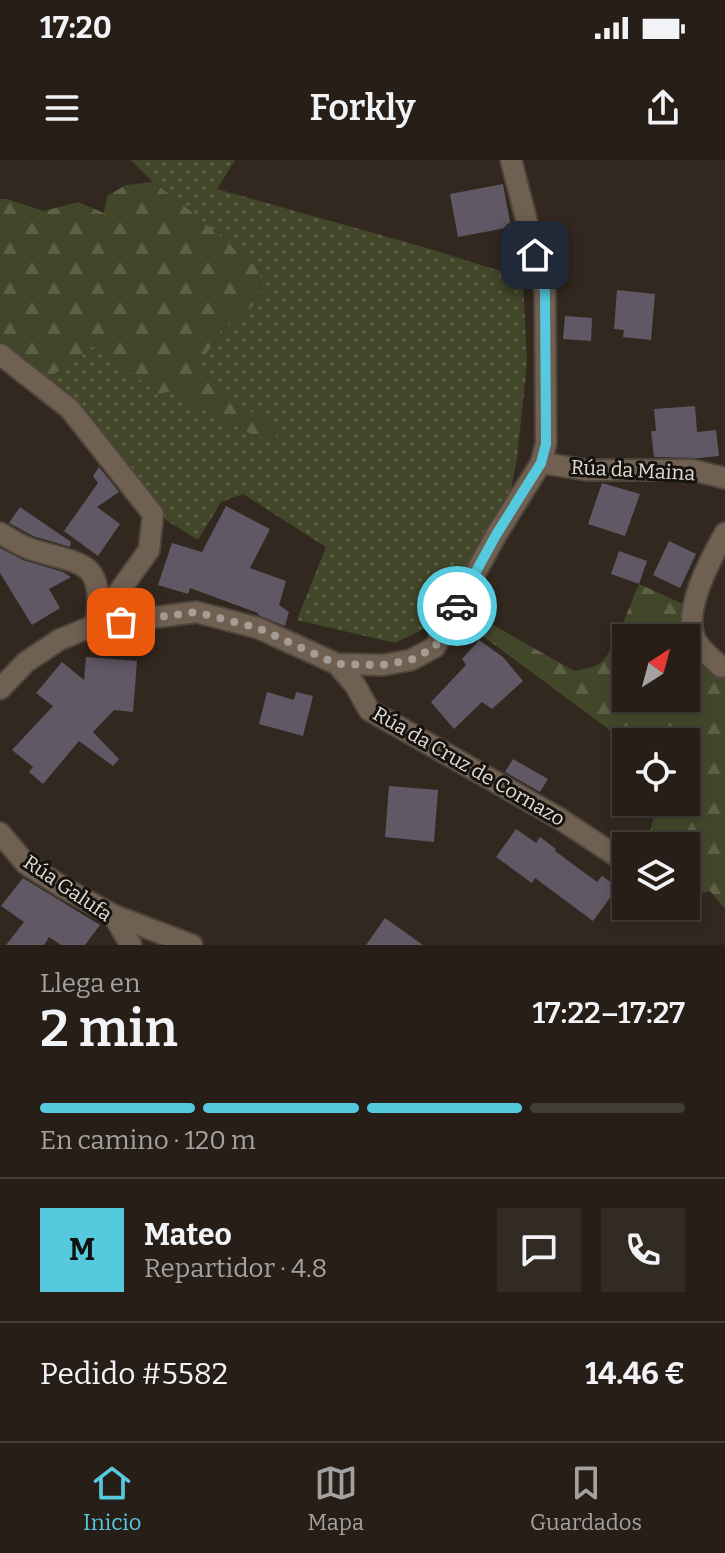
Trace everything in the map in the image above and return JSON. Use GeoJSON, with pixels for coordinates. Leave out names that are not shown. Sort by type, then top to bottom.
{"type":"FeatureCollection","features":[{"type":"Feature","properties":{"kind":"street"},"geometry":{"type":"LineString","coordinates":[[337,664],[383,665],[411,660],[435,647],[496,535],[541,463],[546,444],[545,292],[511,160]]}},
{"type":"Feature","properties":{"kind":"street"},"geometry":{"type":"LineString","coordinates":[[0,354],[70,409],[153,514],[149,550],[95,625]]}},
{"type":"Feature","properties":{"kind":"street","name":"Rúa da Maina"},"geometry":{"type":"LineString","coordinates":[[541,463],[587,470],[692,470],[725,478]]}},
{"type":"Feature","properties":{"kind":"street"},"geometry":{"type":"LineString","coordinates":[[0,533],[27,548],[83,565],[93,577],[98,590],[95,625]]}},
{"type":"Feature","properties":{"kind":"street"},"geometry":{"type":"LineString","coordinates":[[721,667],[693,636],[693,619],[700,582],[725,533]]}},
{"type":"Feature","properties":{"kind":"street","name":"Rúa da Cruz de Cornazo"},"geometry":{"type":"LineString","coordinates":[[0,689],[26,662],[59,640],[95,625],[196,612],[258,628],[337,664],[355,685],[369,710],[557,817],[612,853]]}},
{"type":"Feature","properties":{"kind":"street","name":"Rúa Galufa"},"geometry":{"type":"LineString","coordinates":[[0,833],[26,864],[113,915],[131,945]]}},
{"type":"Feature","properties":{"kind":"street"},"geometry":{"type":"LineString","coordinates":[[113,915],[192,945]]}},
{"type":"Feature","properties":{"kind":"green space"},"geometry":{"type":"Polygon","coordinates":[[[131,160],[235,160],[217,189],[523,278],[527,363],[517,458],[505,521],[453,614],[395,643],[297,620],[326,547],[243,494],[221,502],[198,540],[166,520],[80,409],[45,381],[96,344],[158,394],[168,392],[255,436],[277,439],[273,421],[226,402],[200,362],[222,329],[261,300],[260,270],[153,182],[131,160]]]}},
{"type":"Feature","properties":{"kind":"green space"},"geometry":{"type":"Polygon","coordinates":[[[153,182],[260,270],[261,300],[222,329],[201,362],[226,402],[273,421],[277,439],[255,436],[168,392],[158,394],[96,344],[45,381],[0,346],[0,199],[44,211],[78,202],[104,213],[107,196],[126,185],[153,182]]]}},
{"type":"Feature","properties":{"kind":"green space"},"geometry":{"type":"Polygon","coordinates":[[[639,584],[683,604],[681,624],[622,624],[639,584]]]}},
{"type":"Feature","properties":{"kind":"green space"},"geometry":{"type":"Polygon","coordinates":[[[458,605],[574,671],[596,665],[605,658],[612,646],[612,712],[700,712],[700,658],[725,675],[725,909],[710,891],[700,894],[700,832],[650,832],[654,816],[700,816],[700,728],[612,728],[612,732],[453,614],[458,605]]]}},
{"type":"Feature","properties":{"kind":"building"},"geometry":{"type":"Polygon","coordinates":[[[503,184],[511,227],[458,237],[450,194],[503,184]]]}},
{"type":"Feature","properties":{"kind":"building"},"geometry":{"type":"Polygon","coordinates":[[[617,290],[655,294],[651,340],[623,337],[624,330],[614,329],[617,290]]]}},
{"type":"Feature","properties":{"kind":"building"},"geometry":{"type":"Polygon","coordinates":[[[565,316],[592,318],[591,341],[563,339],[565,316]]]}},
{"type":"Feature","properties":{"kind":"building"},"geometry":{"type":"Polygon","coordinates":[[[695,406],[697,432],[716,430],[719,456],[654,457],[651,431],[656,431],[654,409],[695,406]]]}},
{"type":"Feature","properties":{"kind":"building"},"geometry":{"type":"Polygon","coordinates":[[[99,467],[119,492],[97,507],[120,524],[98,556],[64,531],[98,483],[93,476],[99,467]]]}},
{"type":"Feature","properties":{"kind":"building"},"geometry":{"type":"Polygon","coordinates":[[[602,483],[640,494],[625,536],[588,524],[602,483]]]}},
{"type":"Feature","properties":{"kind":"building"},"geometry":{"type":"Polygon","coordinates":[[[226,506],[270,529],[250,568],[286,581],[279,605],[289,612],[285,626],[190,588],[188,594],[158,585],[172,543],[202,552],[226,506]]]}},
{"type":"Feature","properties":{"kind":"building"},"geometry":{"type":"Polygon","coordinates":[[[20,507],[71,542],[70,547],[33,536],[9,523],[20,507]]]}},
{"type":"Feature","properties":{"kind":"building"},"geometry":{"type":"Polygon","coordinates":[[[669,541],[696,554],[680,588],[653,575],[669,541]]]}},
{"type":"Feature","properties":{"kind":"building"},"geometry":{"type":"Polygon","coordinates":[[[0,548],[23,560],[71,577],[49,589],[60,608],[32,625],[0,573],[0,548]]]}},
{"type":"Feature","properties":{"kind":"building"},"geometry":{"type":"Polygon","coordinates":[[[619,551],[647,561],[639,584],[611,574],[619,551]]]}},
{"type":"Feature","properties":{"kind":"building"},"geometry":{"type":"Polygon","coordinates":[[[479,640],[503,657],[523,681],[492,709],[482,702],[454,729],[431,702],[466,665],[462,659],[479,640]]]}},
{"type":"Feature","properties":{"kind":"building"},"geometry":{"type":"Polygon","coordinates":[[[86,657],[137,661],[133,712],[114,710],[93,732],[119,759],[113,766],[79,741],[43,784],[29,772],[33,767],[12,750],[53,706],[36,693],[62,662],[84,680],[86,657]]]}},
{"type":"Feature","properties":{"kind":"building"},"geometry":{"type":"Polygon","coordinates":[[[267,692],[294,700],[296,692],[313,696],[303,736],[259,724],[267,692]]]}},
{"type":"Feature","properties":{"kind":"building"},"geometry":{"type":"Polygon","coordinates":[[[513,759],[548,779],[540,792],[505,772],[513,759]]]}},
{"type":"Feature","properties":{"kind":"building"},"geometry":{"type":"Polygon","coordinates":[[[389,786],[438,790],[434,842],[385,837],[389,786]]]}},
{"type":"Feature","properties":{"kind":"building"},"geometry":{"type":"Polygon","coordinates":[[[516,829],[536,843],[540,837],[597,882],[602,876],[612,883],[612,895],[593,921],[535,878],[532,883],[496,857],[516,829]]]}},
{"type":"Feature","properties":{"kind":"building"},"geometry":{"type":"Polygon","coordinates":[[[23,878],[100,925],[85,945],[61,945],[49,937],[44,945],[6,945],[24,922],[1,906],[23,878]]]}},
{"type":"Feature","properties":{"kind":"building"},"geometry":{"type":"Polygon","coordinates":[[[385,918],[423,945],[366,945],[385,918]]]}},
{"type":"Feature","properties":{"kind":"way so far"},"geometry":{"type":"LineString","coordinates":[[121,622],[196,612],[258,628],[337,664],[383,665],[411,660],[435,647],[457,606]]}},
{"type":"Feature","properties":{"kind":"route"},"geometry":{"type":"LineString","coordinates":[[457,606],[541,463],[546,444],[545,292],[535,255]]}}]}
